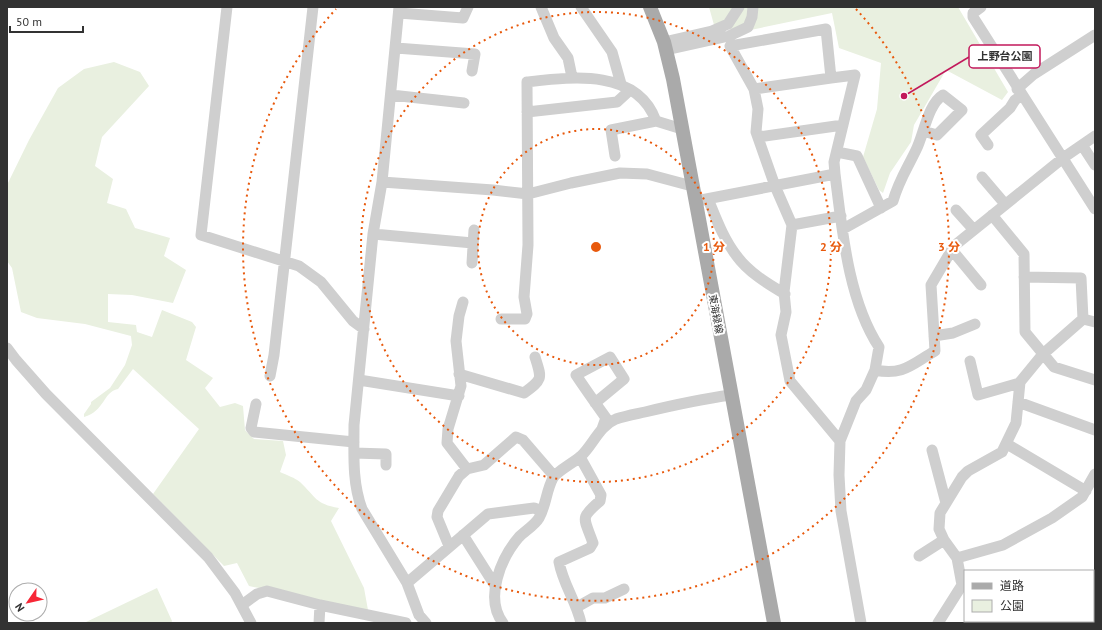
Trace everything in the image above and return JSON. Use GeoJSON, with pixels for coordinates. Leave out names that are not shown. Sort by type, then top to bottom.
{"type":"FeatureCollection","features":[{"type":"Feature","properties":{"kind":"main road","name":"東海緑線"},"geometry":{"type":"LineString","coordinates":[[650,7],[665,46],[692,186],[702,200],[731,395],[774,623]]}},
{"type":"Feature","properties":{"kind":"street"},"geometry":{"type":"LineString","coordinates":[[227,7],[201,236],[299,266],[311,273],[321,282],[353,321],[364,329]]}},
{"type":"Feature","properties":{"kind":"street"},"geometry":{"type":"LineString","coordinates":[[270,376],[274,355],[313,7]]}},
{"type":"Feature","properties":{"kind":"street"},"geometry":{"type":"LineString","coordinates":[[426,623],[419,615],[407,583],[362,509],[358,498],[354,447],[373,234],[382,182],[399,10],[463,18],[468,7]]}},
{"type":"Feature","properties":{"kind":"street"},"geometry":{"type":"LineString","coordinates":[[581,7],[612,52],[626,87]]}},
{"type":"Feature","properties":{"kind":"street"},"geometry":{"type":"LineString","coordinates":[[665,46],[712,31],[728,24],[739,7]]}},
{"type":"Feature","properties":{"kind":"street"},"geometry":{"type":"LineString","coordinates":[[665,46],[729,36],[736,33],[748,27],[752,16],[753,7]]}},
{"type":"Feature","properties":{"kind":"street"},"geometry":{"type":"LineString","coordinates":[[982,7],[973,13],[973,17],[1019,92],[1095,209]]}},
{"type":"Feature","properties":{"kind":"street"},"geometry":{"type":"LineString","coordinates":[[543,8],[554,38],[568,58],[572,77]]}},
{"type":"Feature","properties":{"kind":"street"},"geometry":{"type":"LineString","coordinates":[[831,78],[826,29],[730,46],[754,89],[758,109],[758,137],[775,186],[792,225],[785,294],[786,312],[781,335],[790,381],[840,441]]}},
{"type":"Feature","properties":{"kind":"street"},"geometry":{"type":"LineString","coordinates":[[988,145],[981,135],[1010,108],[1016,100],[1019,92],[1034,74],[1095,35]]}},
{"type":"Feature","properties":{"kind":"street"},"geometry":{"type":"LineString","coordinates":[[396,48],[475,54],[472,71]]}},
{"type":"Feature","properties":{"kind":"street"},"geometry":{"type":"LineString","coordinates":[[754,89],[855,75],[834,162],[840,216],[854,288],[871,334],[879,347],[875,370],[866,390],[856,401],[840,441],[839,475],[841,511],[861,623]]}},
{"type":"Feature","properties":{"kind":"street"},"geometry":{"type":"LineString","coordinates":[[501,319],[525,319],[527,314],[524,297],[528,245],[527,82],[572,77],[599,79],[626,87],[642,98],[653,112],[656,121]]}},
{"type":"Feature","properties":{"kind":"street"},"geometry":{"type":"LineString","coordinates":[[527,112],[617,102],[626,87]]}},
{"type":"Feature","properties":{"kind":"street"},"geometry":{"type":"LineString","coordinates":[[391,95],[464,103]]}},
{"type":"Feature","properties":{"kind":"street"},"geometry":{"type":"LineString","coordinates":[[615,156],[611,130],[656,121],[682,129]]}},
{"type":"Feature","properties":{"kind":"street"},"geometry":{"type":"LineString","coordinates":[[758,137],[843,125]]}},
{"type":"Feature","properties":{"kind":"street"},"geometry":{"type":"LineString","coordinates":[[843,229],[893,201],[899,180],[917,149],[923,131]]}},
{"type":"Feature","properties":{"kind":"street"},"geometry":{"type":"LineString","coordinates":[[875,370],[889,373],[901,371],[935,351],[931,285],[952,250],[992,215],[1063,158],[1095,136]]}},
{"type":"Feature","properties":{"kind":"street"},"geometry":{"type":"LineString","coordinates":[[1082,145],[1095,165]]}},
{"type":"Feature","properties":{"kind":"street"},"geometry":{"type":"LineString","coordinates":[[837,152],[857,156],[881,208]]}},
{"type":"Feature","properties":{"kind":"street"},"geometry":{"type":"LineString","coordinates":[[382,182],[528,194],[620,173],[647,174],[692,186]]}},
{"type":"Feature","properties":{"kind":"street"},"geometry":{"type":"LineString","coordinates":[[785,294],[761,279],[736,256],[702,200],[835,174]]}},
{"type":"Feature","properties":{"kind":"street"},"geometry":{"type":"LineString","coordinates":[[982,177],[1006,204]]}},
{"type":"Feature","properties":{"kind":"street"},"geometry":{"type":"LineString","coordinates":[[956,210],[974,230]]}},
{"type":"Feature","properties":{"kind":"street"},"geometry":{"type":"LineString","coordinates":[[992,215],[1024,254],[1025,332],[1054,366],[1095,380]]}},
{"type":"Feature","properties":{"kind":"street"},"geometry":{"type":"LineString","coordinates":[[792,225],[840,216]]}},
{"type":"Feature","properties":{"kind":"street"},"geometry":{"type":"LineString","coordinates":[[472,263],[474,230]]}},
{"type":"Feature","properties":{"kind":"street"},"geometry":{"type":"LineString","coordinates":[[373,234],[473,243]]}},
{"type":"Feature","properties":{"kind":"street"},"geometry":{"type":"LineString","coordinates":[[952,250],[981,285]]}},
{"type":"Feature","properties":{"kind":"street"},"geometry":{"type":"LineString","coordinates":[[1024,277],[1081,278],[1083,319]]}},
{"type":"Feature","properties":{"kind":"street"},"geometry":{"type":"LineString","coordinates":[[463,302],[459,316],[456,341],[461,386],[448,429],[447,443],[467,469]]}},
{"type":"Feature","properties":{"kind":"street"},"geometry":{"type":"LineString","coordinates":[[1083,319],[1095,322]]}},
{"type":"Feature","properties":{"kind":"street"},"geometry":{"type":"LineString","coordinates":[[938,623],[962,585],[957,558],[944,540],[939,529],[940,513],[968,471],[1002,452],[1016,423],[1020,383],[1043,354],[1083,319]]}},
{"type":"Feature","properties":{"kind":"street"},"geometry":{"type":"LineString","coordinates":[[934,336],[953,333],[975,324]]}},
{"type":"Feature","properties":{"kind":"street"},"geometry":{"type":"LineString","coordinates":[[7,348],[46,394],[208,557],[242,605],[251,623]]}},
{"type":"Feature","properties":{"kind":"street"},"geometry":{"type":"LineString","coordinates":[[459,374],[524,393],[538,383],[541,376],[535,357]]}},
{"type":"Feature","properties":{"kind":"street"},"geometry":{"type":"LineString","coordinates":[[970,361],[978,395],[1020,383]]}},
{"type":"Feature","properties":{"kind":"street"},"geometry":{"type":"LineString","coordinates":[[359,380],[459,396]]}},
{"type":"Feature","properties":{"kind":"street"},"geometry":{"type":"LineString","coordinates":[[503,623],[495,609],[496,587],[500,569],[510,549],[519,537],[538,520],[554,476],[580,457],[602,429],[615,419],[683,402],[731,395]]}},
{"type":"Feature","properties":{"kind":"street"},"geometry":{"type":"LineString","coordinates":[[1018,402],[1095,430]]}},
{"type":"Feature","properties":{"kind":"street"},"geometry":{"type":"LineString","coordinates":[[595,403],[606,418],[602,429]]}},
{"type":"Feature","properties":{"kind":"street"},"geometry":{"type":"LineString","coordinates":[[256,404],[251,428],[254,432],[354,447],[386,454],[386,465]]}},
{"type":"Feature","properties":{"kind":"street"},"geometry":{"type":"LineString","coordinates":[[449,546],[439,524],[438,511],[459,476],[467,469],[484,465],[516,437],[523,440],[554,476]]}},
{"type":"Feature","properties":{"kind":"street"},"geometry":{"type":"LineString","coordinates":[[1007,444],[1086,490]]}},
{"type":"Feature","properties":{"kind":"street"},"geometry":{"type":"LineString","coordinates":[[932,450],[946,503]]}},
{"type":"Feature","properties":{"kind":"street"},"geometry":{"type":"LineString","coordinates":[[580,457],[601,495],[600,501],[586,514],[585,518],[593,542],[590,548],[559,562],[562,576],[577,607],[581,623]]}},
{"type":"Feature","properties":{"kind":"street"},"geometry":{"type":"LineString","coordinates":[[957,558],[1009,542],[1052,518],[1082,497],[1095,474]]}},
{"type":"Feature","properties":{"kind":"street"},"geometry":{"type":"LineString","coordinates":[[407,583],[488,514],[534,508],[542,511]]}},
{"type":"Feature","properties":{"kind":"street"},"geometry":{"type":"LineString","coordinates":[[463,535],[496,587]]}},
{"type":"Feature","properties":{"kind":"street"},"geometry":{"type":"LineString","coordinates":[[919,556],[944,540]]}},
{"type":"Feature","properties":{"kind":"street"},"geometry":{"type":"LineString","coordinates":[[577,607],[593,598],[605,598],[624,589]]}},
{"type":"Feature","properties":{"kind":"street"},"geometry":{"type":"LineString","coordinates":[[242,605],[256,594],[267,591],[320,605],[406,623]]}},
{"type":"Feature","properties":{"kind":"street"},"geometry":{"type":"LineString","coordinates":[[319,623],[320,605]]}},
{"type":"Feature","properties":{"kind":"green space"},"geometry":{"type":"Polygon","coordinates":[[[709,7],[958,7],[1008,92],[1002,100],[946,70],[914,125],[911,142],[890,173],[883,193],[879,190],[863,157],[877,109],[881,63],[839,48],[832,13],[741,32],[714,25],[709,7]]]}},
{"type":"Feature","properties":{"kind":"green space"},"geometry":{"type":"Polygon","coordinates":[[[114,62],[140,72],[149,86],[102,137],[95,166],[113,179],[107,203],[126,209],[135,228],[170,238],[164,256],[186,270],[173,303],[132,295],[108,294],[108,322],[136,325],[137,332],[152,337],[162,310],[192,322],[196,327],[186,360],[213,378],[205,388],[220,407],[235,403],[243,406],[245,430],[254,439],[283,441],[286,455],[280,472],[300,482],[320,502],[339,508],[331,521],[364,588],[368,610],[249,586],[237,563],[224,566],[153,494],[199,429],[133,369],[118,389],[109,394],[96,411],[84,417],[84,414],[91,402],[110,388],[125,365],[132,345],[131,336],[85,324],[37,318],[21,312],[12,268],[7,261],[7,185],[29,140],[58,88],[84,69],[114,62]]]}},
{"type":"Feature","properties":{"kind":"green space"},"geometry":{"type":"Polygon","coordinates":[[[157,588],[172,621],[171,623],[84,623],[157,588]]]}},
{"type":"Feature","properties":{"kind":"place","name":"上野台公園"},"geometry":{"type":"Point","coordinates":[904,96]}}]}
